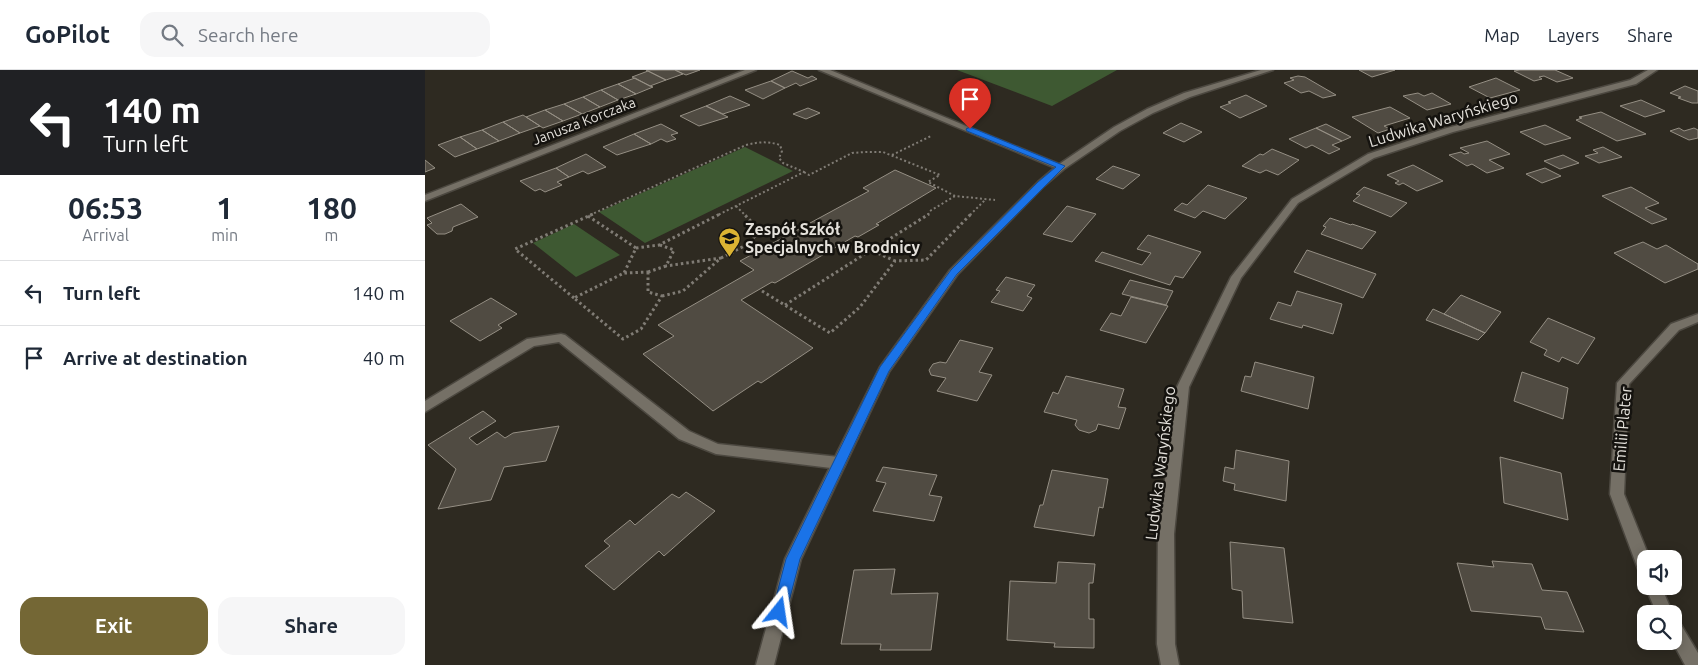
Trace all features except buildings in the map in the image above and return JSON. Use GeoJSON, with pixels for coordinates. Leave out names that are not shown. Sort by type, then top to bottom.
{"type":"FeatureCollection","features":[{"type":"Feature","properties":{"kind":"street","name":"Janusza Korczaka"},"geometry":{"type":"LineString","coordinates":[[425,198],[752,70]]}},
{"type":"Feature","properties":{"kind":"street"},"geometry":{"type":"LineString","coordinates":[[823,70],[1061,166]]}},
{"type":"Feature","properties":{"kind":"street"},"geometry":{"type":"LineString","coordinates":[[765,665],[793,559],[839,463],[884,370],[954,272],[1061,166],[1117,128],[1187,95],[1269,70]]}},
{"type":"Feature","properties":{"kind":"street","name":"Ludwika Waryńskiego"},"geometry":{"type":"LineString","coordinates":[[1170,665],[1166,644],[1166,534],[1183,387],[1236,277],[1295,201],[1371,156],[1450,130],[1633,82],[1653,70]]}},
{"type":"Feature","properties":{"kind":"street","name":"Emilii Plater"},"geometry":{"type":"LineString","coordinates":[[1639,550],[1617,494],[1623,383],[1675,327],[1698,318]]}},
{"type":"Feature","properties":{"kind":"street"},"geometry":{"type":"LineString","coordinates":[[425,407],[531,342],[561,338],[684,435],[716,449],[839,463]]}},
{"type":"Feature","properties":{"kind":"street"},"geometry":{"type":"LineString","coordinates":[[1682,643],[1695,665]]}},
{"type":"Feature","properties":{"kind":"path"},"geometry":{"type":"LineString","coordinates":[[892,156],[939,132]]}},
{"type":"Feature","properties":{"kind":"path"},"geometry":{"type":"LineString","coordinates":[[662,296],[641,329],[623,339],[515,249],[746,145],[757,142],[772,142],[780,145],[782,151],[779,158],[783,163],[809,175],[852,153],[883,152],[940,175],[928,182],[955,196],[996,200]]}},
{"type":"Feature","properties":{"kind":"path"},"geometry":{"type":"LineString","coordinates":[[588,216],[636,248],[659,245],[804,172]]}},
{"type":"Feature","properties":{"kind":"path"},"geometry":{"type":"LineString","coordinates":[[785,305],[929,215],[930,211],[955,196]]}},
{"type":"Feature","properties":{"kind":"path"},"geometry":{"type":"LineString","coordinates":[[871,250],[895,261],[926,260],[986,199]]}},
{"type":"Feature","properties":{"kind":"path"},"geometry":{"type":"LineString","coordinates":[[648,272],[648,292],[662,296],[683,291],[721,258],[750,242],[759,230],[736,206]]}},
{"type":"Feature","properties":{"kind":"path"},"geometry":{"type":"LineString","coordinates":[[659,245],[674,250],[666,266]]}},
{"type":"Feature","properties":{"kind":"path"},"geometry":{"type":"LineString","coordinates":[[624,272],[636,248]]}},
{"type":"Feature","properties":{"kind":"path"},"geometry":{"type":"LineString","coordinates":[[573,298],[624,272],[648,272],[666,266],[721,258]]}},
{"type":"Feature","properties":{"kind":"path"},"geometry":{"type":"LineString","coordinates":[[762,291],[830,333],[860,307],[895,261]]}},
{"type":"Feature","properties":{"kind":"green space"},"geometry":{"type":"Polygon","coordinates":[[[957,70],[1117,70],[1052,106],[957,70]]]}},
{"type":"Feature","properties":{"kind":"green space"},"geometry":{"type":"Polygon","coordinates":[[[745,147],[793,171],[645,243],[599,212],[745,147]]]}},
{"type":"Feature","properties":{"kind":"green space"},"geometry":{"type":"Polygon","coordinates":[[[574,224],[620,255],[576,277],[533,243],[574,224]]]}},
{"type":"Feature","properties":{"kind":"place","name":"Zespół Szkół Specjalnych w Brodnicy"},"geometry":{"type":"Point","coordinates":[729,257]}},
{"type":"Feature","properties":{"kind":"route"},"geometry":{"type":"LineString","coordinates":[[779,612],[793,559],[884,370],[954,272],[1061,166],[970,129]]}}]}
